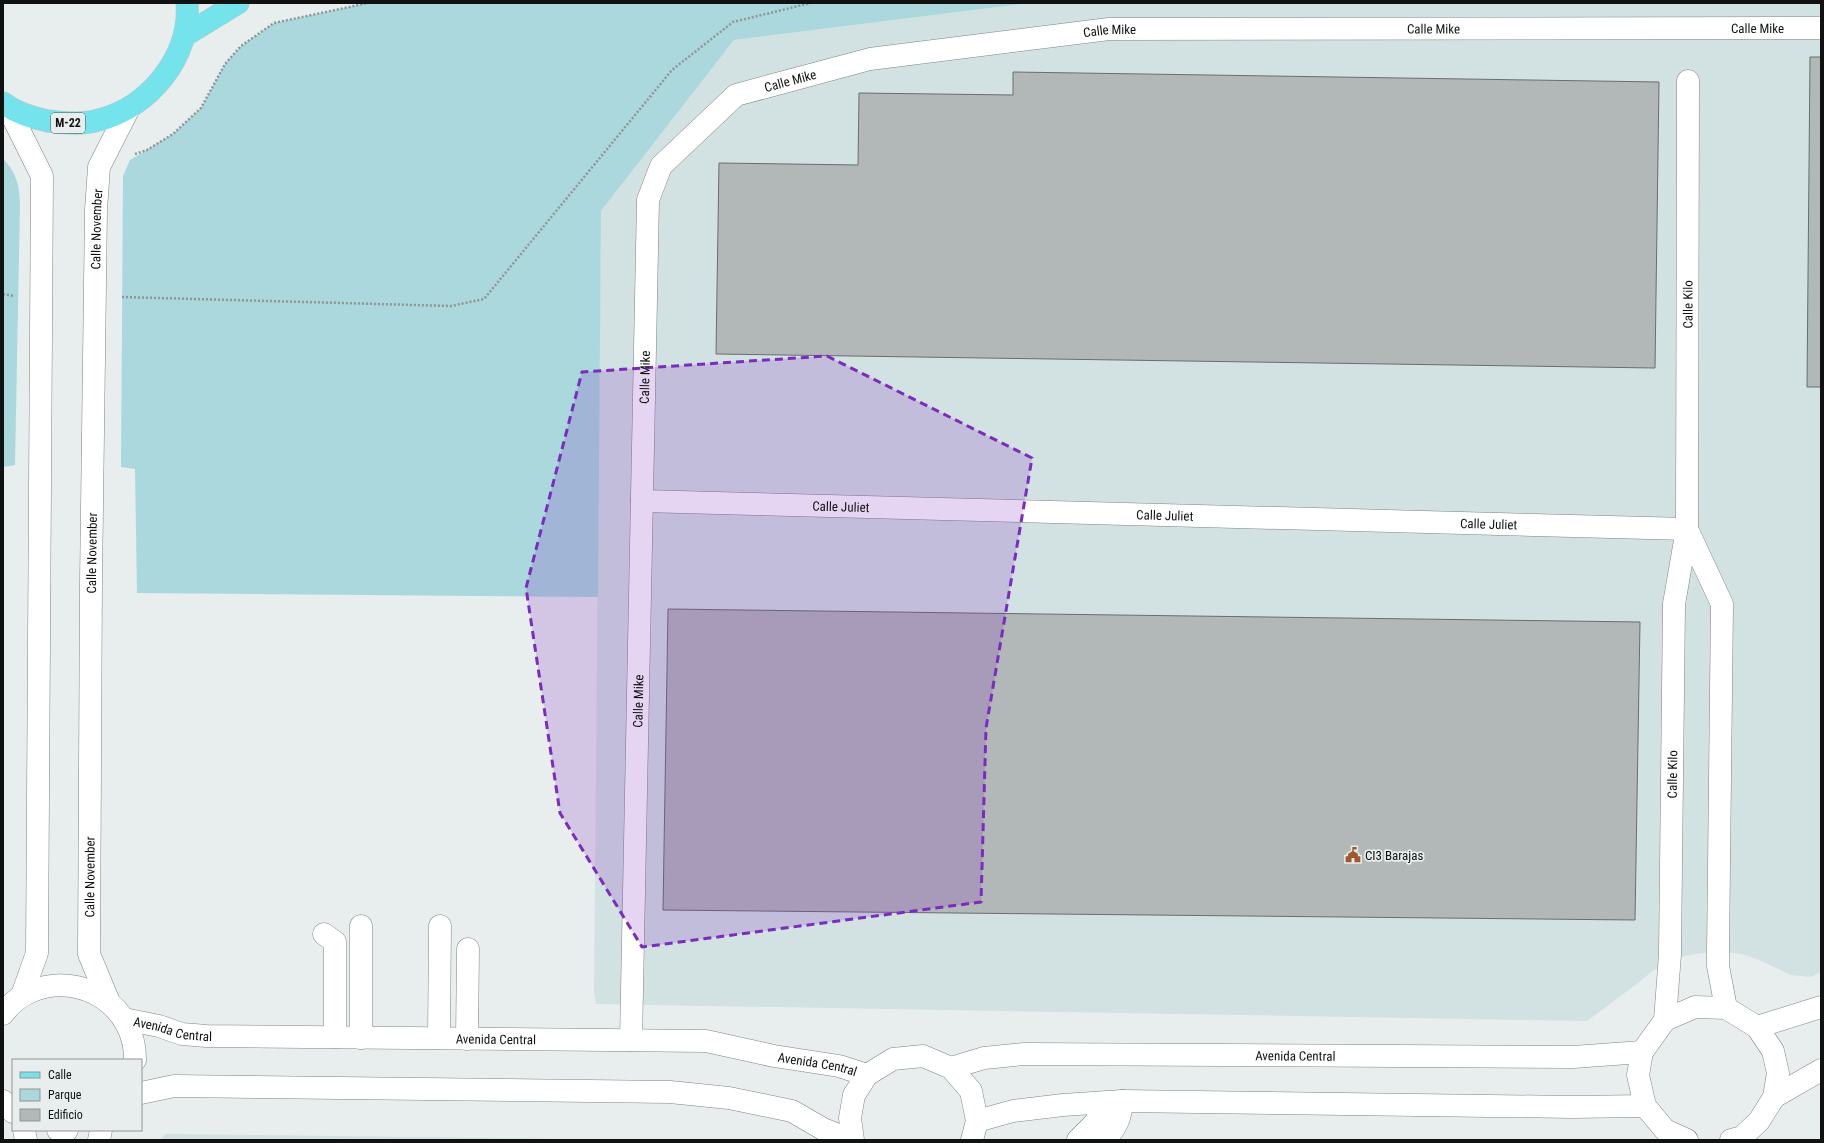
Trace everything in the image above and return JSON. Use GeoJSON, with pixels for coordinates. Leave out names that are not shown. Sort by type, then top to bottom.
{"type":"FeatureCollection","features":[{"type":"Feature","properties":{"kind":"main road","name":"M-22"},"geometry":{"type":"LineString","coordinates":[[5,104],[35,118],[66,124],[99,121],[129,108],[153,89],[172,65],[184,36],[188,3]]}},
{"type":"Feature","properties":{"kind":"main road"},"geometry":{"type":"LineString","coordinates":[[184,36],[238,3]]}},
{"type":"Feature","properties":{"kind":"street","name":"Calle Mike"},"geometry":{"type":"LineString","coordinates":[[631,1040],[648,200],[661,166],[736,96],[870,59],[1110,30],[1821,28]]}},
{"type":"Feature","properties":{"kind":"street","name":"Calle Kilo"},"geometry":{"type":"LineString","coordinates":[[1665,1020],[1670,954],[1674,604],[1687,529],[1688,81]]}},
{"type":"Feature","properties":{"kind":"street"},"geometry":{"type":"LineString","coordinates":[[5,104],[42,176],[37,953],[22,995]]}},
{"type":"Feature","properties":{"kind":"street","name":"Calle November"},"geometry":{"type":"LineString","coordinates":[[109,1002],[89,954],[91,590],[96,210],[99,167],[129,108]]}},
{"type":"Feature","properties":{"kind":"street","name":"Calle Juliet"},"geometry":{"type":"LineString","coordinates":[[642,500],[1687,529]]}},
{"type":"Feature","properties":{"kind":"street","name":"Calle Kilo"},"geometry":{"type":"LineString","coordinates":[[1687,529],[1722,604],[1718,959],[1726,1008]]}},
{"type":"Feature","properties":{"kind":"street"},"geometry":{"type":"LineString","coordinates":[[361,926],[361,1038]]}},
{"type":"Feature","properties":{"kind":"street"},"geometry":{"type":"LineString","coordinates":[[439,1038],[440,926]]}},
{"type":"Feature","properties":{"kind":"street"},"geometry":{"type":"LineString","coordinates":[[324,934],[335,942],[335,1038]]}},
{"type":"Feature","properties":{"kind":"street"},"geometry":{"type":"LineString","coordinates":[[467,1039],[468,949]]}},
{"type":"Feature","properties":{"kind":"street"},"geometry":{"type":"LineString","coordinates":[[3,1014],[7,1008],[22,995],[44,986],[67,985],[90,990],[109,1002],[124,1019],[132,1038],[135,1059]]}},
{"type":"Feature","properties":{"kind":"street"},"geometry":{"type":"LineString","coordinates":[[1687,1140],[1663,1135],[1645,1106],[1638,1075],[1642,1052],[1665,1020],[1695,1007],[1726,1008],[1758,1026],[1773,1051],[1778,1073],[1774,1097],[1759,1121],[1742,1137],[1731,1140]]}},
{"type":"Feature","properties":{"kind":"street"},"geometry":{"type":"LineString","coordinates":[[1758,1026],[1821,1007]]}},
{"type":"Feature","properties":{"kind":"street","name":"Avenida Central"},"geometry":{"type":"LineString","coordinates":[[124,1019],[158,1026],[182,1034],[206,1036],[706,1042],[774,1056],[839,1066],[867,1075]]}},
{"type":"Feature","properties":{"kind":"street","name":"Avenida Central"},"geometry":{"type":"LineString","coordinates":[[951,1068],[984,1058],[1024,1054],[1092,1053],[1573,1057],[1642,1052]]}},
{"type":"Feature","properties":{"kind":"street"},"geometry":{"type":"LineString","coordinates":[[142,1093],[174,1086],[670,1092],[729,1098],[792,1112],[823,1129],[852,1140],[850,1118],[854,1095],[867,1075],[893,1059],[923,1056],[951,1068],[971,1091],[974,1130],[1013,1111],[1063,1105],[1114,1102],[1572,1107],[1645,1106]]}},
{"type":"Feature","properties":{"kind":"street"},"geometry":{"type":"LineString","coordinates":[[1774,1097],[1821,1070]]}},
{"type":"Feature","properties":{"kind":"street"},"geometry":{"type":"LineString","coordinates":[[3,1101],[12,1111]]}},
{"type":"Feature","properties":{"kind":"street"},"geometry":{"type":"LineString","coordinates":[[1078,1140],[1114,1102]]}},
{"type":"Feature","properties":{"kind":"street"},"geometry":{"type":"LineString","coordinates":[[1105,1140],[1115,1130],[1121,1115],[1114,1102]]}},
{"type":"Feature","properties":{"kind":"path"},"geometry":{"type":"LineString","coordinates":[[134,154],[147,150],[173,134],[184,124],[201,108],[225,64],[241,46],[274,23],[368,3]]}},
{"type":"Feature","properties":{"kind":"path"},"geometry":{"type":"LineString","coordinates":[[118,297],[451,306],[484,299],[672,70],[733,22],[811,3]]}},
{"type":"Feature","properties":{"kind":"path"},"geometry":{"type":"LineString","coordinates":[[3,294],[19,296]]}},
{"type":"Feature","properties":{"kind":"highlighted area"},"geometry":{"type":"Polygon","coordinates":[[[827,356],[1032,458],[986,728],[981,902],[642,947],[560,813],[526,588],[582,372],[827,356]]]}},
{"type":"Feature","properties":{"kind":"shaded area"},"geometry":{"type":"Polygon","coordinates":[[[1030,3],[1821,3],[1821,972],[1811,977],[1791,975],[1742,954],[1723,952],[1684,956],[1666,963],[1651,972],[1587,1021],[596,1004],[594,991],[601,211],[734,40],[1030,3]]]}},
{"type":"Feature","properties":{"kind":"shaded area"},"geometry":{"type":"Polygon","coordinates":[[[166,1134],[660,1140],[159,1140],[166,1134]]]}},
{"type":"Feature","properties":{"kind":"green space"},"geometry":{"type":"Polygon","coordinates":[[[368,3],[1030,3],[734,40],[601,211],[598,597],[137,593],[135,469],[121,467],[123,176],[130,160],[173,134],[201,108],[225,64],[241,46],[274,23],[368,3]]]}},
{"type":"Feature","properties":{"kind":"green space"},"geometry":{"type":"Polygon","coordinates":[[[3,158],[16,179],[19,189],[20,203],[15,465],[3,467],[3,158]]]}},
{"type":"Feature","properties":{"kind":"building"},"geometry":{"type":"Polygon","coordinates":[[[1810,57],[1821,57],[1821,387],[1807,387],[1810,57]]]}},
{"type":"Feature","properties":{"kind":"building"},"geometry":{"type":"Polygon","coordinates":[[[1013,72],[1659,82],[1655,368],[716,354],[719,163],[858,165],[859,93],[1013,95],[1013,72]]]}},
{"type":"Feature","properties":{"kind":"building"},"geometry":{"type":"Polygon","coordinates":[[[668,609],[1640,622],[1635,920],[663,910],[668,609]]]}},
{"type":"Feature","properties":{"kind":"place","name":"CI3 Barajas"},"geometry":{"type":"Point","coordinates":[1353,855]}}]}
